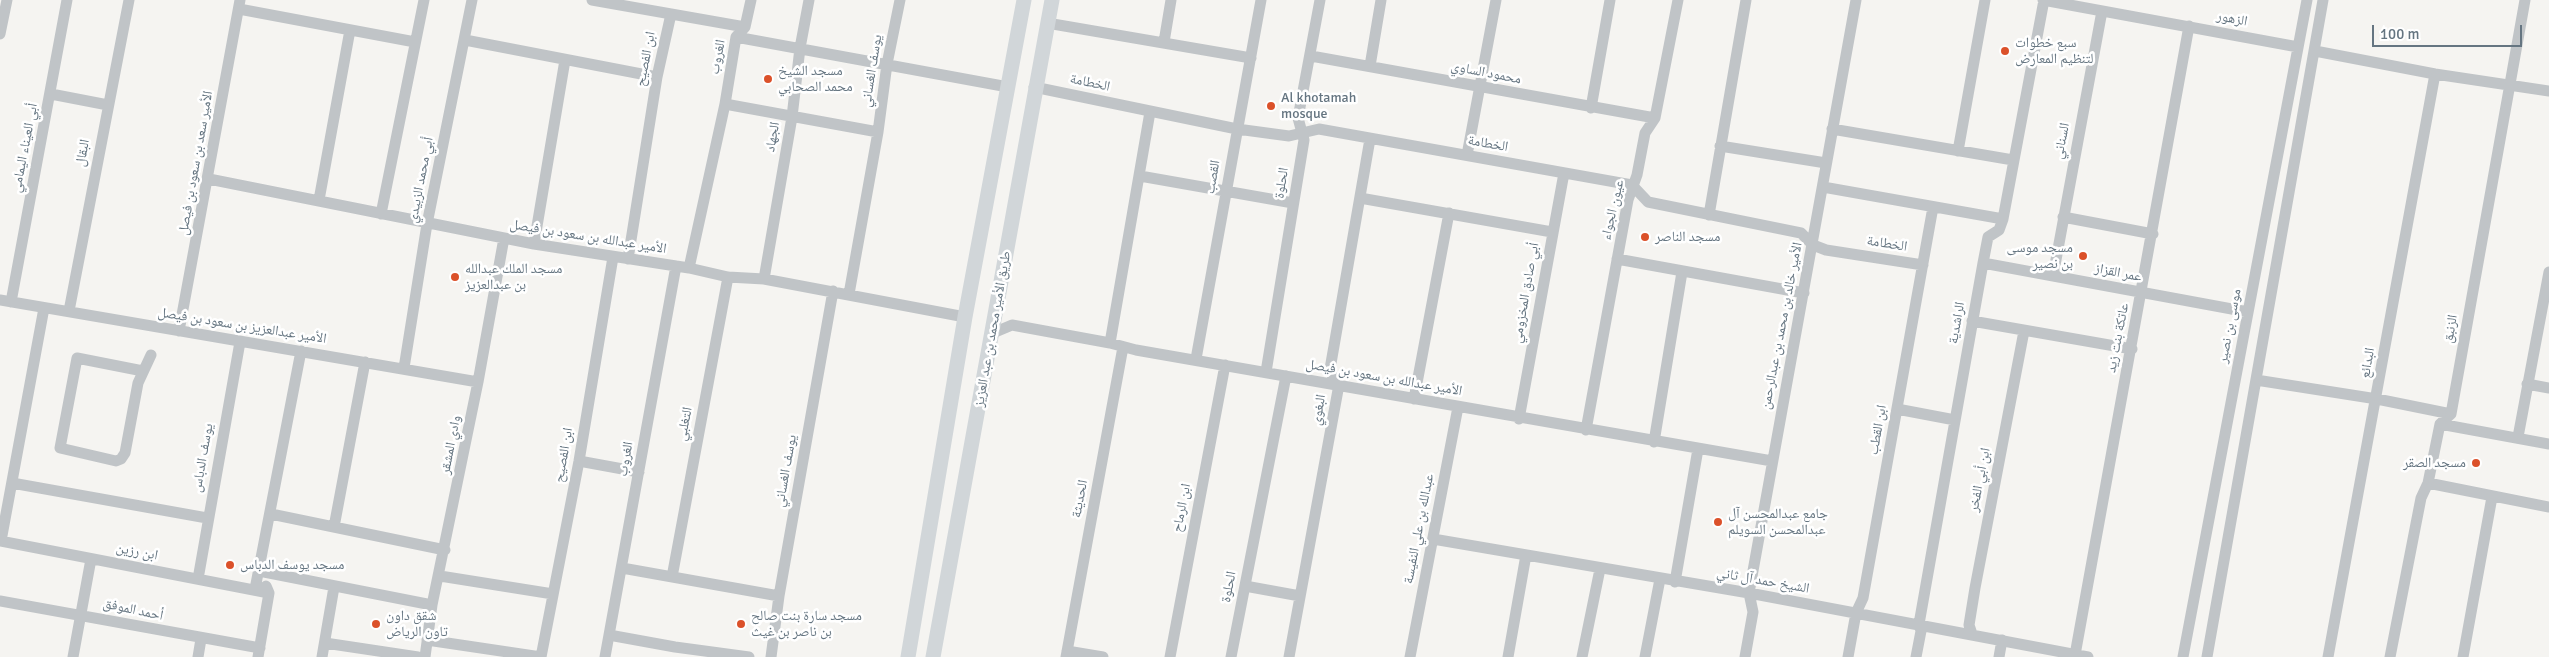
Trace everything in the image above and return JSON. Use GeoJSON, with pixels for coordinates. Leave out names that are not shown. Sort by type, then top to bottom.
{"type":"FeatureCollection","features":[{"type":"Feature","properties":{"kind":"main road","name":"طريق الأمير محمد بن عبد العزيز"},"geometry":{"type":"LineString","coordinates":[[908,657],[964,317],[1024,0]]}},
{"type":"Feature","properties":{"kind":"main road","name":"طريق الأمير محمد بن عبد العزيز"},"geometry":{"type":"LineString","coordinates":[[933,657],[993,333],[1034,87],[1052,0]]}},
{"type":"Feature","properties":{"kind":"street"},"geometry":{"type":"LineString","coordinates":[[0,34],[6,0]]}},
{"type":"Feature","properties":{"kind":"street","name":"أبي العيناء اليمامي"},"geometry":{"type":"LineString","coordinates":[[6,301],[51,94],[67,0]]}},
{"type":"Feature","properties":{"kind":"street","name":"البقال"},"geometry":{"type":"LineString","coordinates":[[69,312],[129,0]]}},
{"type":"Feature","properties":{"kind":"street"},"geometry":{"type":"LineString","coordinates":[[381,214],[424,0]]}},
{"type":"Feature","properties":{"kind":"street","name":"أبي محمد الزبيدي"},"geometry":{"type":"LineString","coordinates":[[404,368],[427,224],[472,0]]}},
{"type":"Feature","properties":{"kind":"street"},"geometry":{"type":"LineString","coordinates":[[592,0],[654,6],[671,14],[745,27]]}},
{"type":"Feature","properties":{"kind":"street","name":"الغروب"},"geometry":{"type":"LineString","coordinates":[[689,268],[725,104],[736,37],[745,27],[751,0]]}},
{"type":"Feature","properties":{"kind":"street","name":"الجهاد"},"geometry":{"type":"LineString","coordinates":[[764,279],[792,117],[800,48],[809,0]]}},
{"type":"Feature","properties":{"kind":"street","name":"يوسف الغساني"},"geometry":{"type":"LineString","coordinates":[[849,294],[878,132],[887,64],[900,0]]}},
{"type":"Feature","properties":{"kind":"street"},"geometry":{"type":"LineString","coordinates":[[1164,42],[1171,0]]}},
{"type":"Feature","properties":{"kind":"street","name":"القصب"},"geometry":{"type":"LineString","coordinates":[[1196,359],[1261,0]]}},
{"type":"Feature","properties":{"kind":"street","name":"الحلوة"},"geometry":{"type":"LineString","coordinates":[[1266,372],[1304,140],[1298,118],[1320,0]]}},
{"type":"Feature","properties":{"kind":"street"},"geometry":{"type":"LineString","coordinates":[[1370,66],[1381,0]]}},
{"type":"Feature","properties":{"kind":"street"},"geometry":{"type":"LineString","coordinates":[[1468,155],[1496,0]]}},
{"type":"Feature","properties":{"kind":"street"},"geometry":{"type":"LineString","coordinates":[[1591,108],[1610,0]]}},
{"type":"Feature","properties":{"kind":"street","name":"عيون الجواء"},"geometry":{"type":"LineString","coordinates":[[1586,430],[1632,185],[1638,174],[1645,133],[1656,118],[1678,0]]}},
{"type":"Feature","properties":{"kind":"street"},"geometry":{"type":"LineString","coordinates":[[1709,215],[1746,0]]}},
{"type":"Feature","properties":{"kind":"street","name":"الأمير خالد بن محمد بن عبدالرحمن"},"geometry":{"type":"LineString","coordinates":[[1745,657],[1753,612],[1749,593],[1856,0]]}},
{"type":"Feature","properties":{"kind":"street"},"geometry":{"type":"LineString","coordinates":[[1958,151],[1985,0]]}},
{"type":"Feature","properties":{"kind":"street","name":"الزهور"},"geometry":{"type":"LineString","coordinates":[[2044,0],[2298,47]]}},
{"type":"Feature","properties":{"kind":"street","name":"الراشدية"},"geometry":{"type":"LineString","coordinates":[[1916,657],[1921,630],[1918,624],[1988,237],[1999,230],[2003,219],[2044,0]]}},
{"type":"Feature","properties":{"kind":"street","name":"موسى بن نصير"},"geometry":{"type":"LineString","coordinates":[[2183,657],[2307,0]]}},
{"type":"Feature","properties":{"kind":"street"},"geometry":{"type":"LineString","coordinates":[[2207,657],[2323,0]]}},
{"type":"Feature","properties":{"kind":"street","name":"الزنبق"},"geometry":{"type":"LineString","coordinates":[[2451,414],[2525,0]]}},
{"type":"Feature","properties":{"kind":"street"},"geometry":{"type":"LineString","coordinates":[[240,4],[350,30],[415,42]]}},
{"type":"Feature","properties":{"kind":"street","name":"الأمير سعد بن سعود بن فيصل"},"geometry":{"type":"LineString","coordinates":[[179,331],[209,179],[240,4]]}},
{"type":"Feature","properties":{"kind":"street","name":"السناني"},"geometry":{"type":"LineString","coordinates":[[2053,276],[2102,11]]}},
{"type":"Feature","properties":{"kind":"street","name":"ابن الفصيح"},"geometry":{"type":"LineString","coordinates":[[628,259],[657,77],[671,14]]}},
{"type":"Feature","properties":{"kind":"street"},"geometry":{"type":"LineString","coordinates":[[1047,23],[1250,58]]}},
{"type":"Feature","properties":{"kind":"street","name":"عاتكة بنت زيد"},"geometry":{"type":"LineString","coordinates":[[2075,655],[2153,234],[2189,26]]}},
{"type":"Feature","properties":{"kind":"street"},"geometry":{"type":"LineString","coordinates":[[319,200],[350,30]]}},
{"type":"Feature","properties":{"kind":"street"},"geometry":{"type":"LineString","coordinates":[[736,37],[1008,87]]}},
{"type":"Feature","properties":{"kind":"street"},"geometry":{"type":"LineString","coordinates":[[465,40],[657,77]]}},
{"type":"Feature","properties":{"kind":"street"},"geometry":{"type":"LineString","coordinates":[[2315,51],[2435,74],[2549,91]]}},
{"type":"Feature","properties":{"kind":"street","name":"محمود الساوي"},"geometry":{"type":"LineString","coordinates":[[1311,56],[1591,108],[1656,118]]}},
{"type":"Feature","properties":{"kind":"street"},"geometry":{"type":"LineString","coordinates":[[534,244],[565,60]]}},
{"type":"Feature","properties":{"kind":"street","name":"البدائع"},"geometry":{"type":"LineString","coordinates":[[2328,657],[2377,400],[2435,74]]}},
{"type":"Feature","properties":{"kind":"street","name":"الخطامة"},"geometry":{"type":"LineString","coordinates":[[1034,87],[1150,112],[1237,128],[1289,136],[1319,129],[1632,185],[1648,202],[1801,232],[1813,245],[1826,250],[1923,265]]}},
{"type":"Feature","properties":{"kind":"street"},"geometry":{"type":"LineString","coordinates":[[51,94],[108,105]]}},
{"type":"Feature","properties":{"kind":"street"},"geometry":{"type":"LineString","coordinates":[[725,104],[878,132]]}},
{"type":"Feature","properties":{"kind":"street"},"geometry":{"type":"LineString","coordinates":[[1110,343],[1150,112]]}},
{"type":"Feature","properties":{"kind":"street"},"geometry":{"type":"LineString","coordinates":[[1832,129],[2013,160]]}},
{"type":"Feature","properties":{"kind":"street","name":"البغوي"},"geometry":{"type":"LineString","coordinates":[[1289,657],[1338,390],[1330,369],[1370,139]]}},
{"type":"Feature","properties":{"kind":"street"},"geometry":{"type":"LineString","coordinates":[[1720,146],[1826,163]]}},
{"type":"Feature","properties":{"kind":"street","name":"أبي صادق المخزومي"},"geometry":{"type":"LineString","coordinates":[[1519,419],[1564,173]]}},
{"type":"Feature","properties":{"kind":"street"},"geometry":{"type":"LineString","coordinates":[[1140,176],[1293,203]]}},
{"type":"Feature","properties":{"kind":"street","name":"الأمير عبدالله بن سعود بن فيصل"},"geometry":{"type":"LineString","coordinates":[[209,179],[534,244],[689,268],[728,277],[764,279],[964,317]]}},
{"type":"Feature","properties":{"kind":"street"},"geometry":{"type":"LineString","coordinates":[[1823,187],[2003,219]]}},
{"type":"Feature","properties":{"kind":"street"},"geometry":{"type":"LineString","coordinates":[[1360,198],[1552,232]]}},
{"type":"Feature","properties":{"kind":"street","name":"ابن القطب"},"geometry":{"type":"LineString","coordinates":[[1848,657],[1856,613],[1863,598],[1933,207]]}},
{"type":"Feature","properties":{"kind":"street"},"geometry":{"type":"LineString","coordinates":[[1414,399],[1450,213]]}},
{"type":"Feature","properties":{"kind":"street"},"geometry":{"type":"LineString","coordinates":[[2064,217],[2153,234]]}},
{"type":"Feature","properties":{"kind":"street","name":"وادي المشقر"},"geometry":{"type":"LineString","coordinates":[[425,657],[432,606],[446,550],[504,238]]}},
{"type":"Feature","properties":{"kind":"street","name":"ابن الفصيح"},"geometry":{"type":"LineString","coordinates":[[541,657],[579,461],[613,257]]}},
{"type":"Feature","properties":{"kind":"street"},"geometry":{"type":"LineString","coordinates":[[1617,260],[1804,293]]}},
{"type":"Feature","properties":{"kind":"street","name":"عمر القزاز"},"geometry":{"type":"LineString","coordinates":[[1983,263],[2248,312]]}},
{"type":"Feature","properties":{"kind":"street","name":"الغروب"},"geometry":{"type":"LineString","coordinates":[[605,657],[676,266]]}},
{"type":"Feature","properties":{"kind":"street"},"geometry":{"type":"LineString","coordinates":[[1654,442],[1682,272]]}},
{"type":"Feature","properties":{"kind":"street"},"geometry":{"type":"LineString","coordinates":[[2518,437],[2549,272]]}},
{"type":"Feature","properties":{"kind":"street","name":"التغلبي"},"geometry":{"type":"LineString","coordinates":[[672,577],[728,277]]}},
{"type":"Feature","properties":{"kind":"street","name":"يوسف الغساني"},"geometry":{"type":"LineString","coordinates":[[771,657],[779,596],[834,291]]}},
{"type":"Feature","properties":{"kind":"street","name":"الأمير عبدالعزيز بن سعود بن فيصل"},"geometry":{"type":"LineString","coordinates":[[6,301],[478,382]]}},
{"type":"Feature","properties":{"kind":"street"},"geometry":{"type":"LineString","coordinates":[[0,541],[44,308]]}},
{"type":"Feature","properties":{"kind":"street"},"geometry":{"type":"LineString","coordinates":[[1972,321],[2132,349]]}},
{"type":"Feature","properties":{"kind":"street","name":"الأمير عبدالله بن سعود بن فيصل"},"geometry":{"type":"LineString","coordinates":[[993,333],[1012,325],[1519,419],[1772,462]]}},
{"type":"Feature","properties":{"kind":"street","name":"ابن أبي الفخر"},"geometry":{"type":"LineString","coordinates":[[1972,634],[1969,625],[1975,588],[2024,331]]}},
{"type":"Feature","properties":{"kind":"street","name":"يوسف الدباس"},"geometry":{"type":"LineString","coordinates":[[198,579],[240,342]]}},
{"type":"Feature","properties":{"kind":"street","name":"الحديثة"},"geometry":{"type":"LineString","coordinates":[[1066,654],[1123,347]]}},
{"type":"Feature","properties":{"kind":"street"},"geometry":{"type":"LineString","coordinates":[[255,589],[301,351]]}},
{"type":"Feature","properties":{"kind":"street"},"geometry":{"type":"LineString","coordinates":[[143,371],[77,358],[60,448],[116,461],[121,459],[124,453],[138,383],[151,355]]}},
{"type":"Feature","properties":{"kind":"street"},"geometry":{"type":"LineString","coordinates":[[334,526],[365,362]]}},
{"type":"Feature","properties":{"kind":"street","name":"ابن الرماح"},"geometry":{"type":"LineString","coordinates":[[1170,657],[1226,364]]}},
{"type":"Feature","properties":{"kind":"street","name":"الحلوة"},"geometry":{"type":"LineString","coordinates":[[1230,657],[1286,376]]}},
{"type":"Feature","properties":{"kind":"street"},"geometry":{"type":"LineString","coordinates":[[2256,380],[2451,414]]}},
{"type":"Feature","properties":{"kind":"street"},"geometry":{"type":"LineString","coordinates":[[2527,384],[2549,388]]}},
{"type":"Feature","properties":{"kind":"street","name":"عبدالله بن علي النفيسة"},"geometry":{"type":"LineString","coordinates":[[1410,657],[1458,407]]}},
{"type":"Feature","properties":{"kind":"street"},"geometry":{"type":"LineString","coordinates":[[1897,409],[1955,420]]}},
{"type":"Feature","properties":{"kind":"street"},"geometry":{"type":"LineString","coordinates":[[2390,657],[2421,498],[2428,483],[2440,424],[2451,414]]}},
{"type":"Feature","properties":{"kind":"street"},"geometry":{"type":"LineString","coordinates":[[2440,424],[2549,444]]}},
{"type":"Feature","properties":{"kind":"street"},"geometry":{"type":"LineString","coordinates":[[1676,582],[1698,449]]}},
{"type":"Feature","properties":{"kind":"street"},"geometry":{"type":"LineString","coordinates":[[579,461],[639,472]]}},
{"type":"Feature","properties":{"kind":"street"},"geometry":{"type":"LineString","coordinates":[[12,483],[208,518]]}},
{"type":"Feature","properties":{"kind":"street"},"geometry":{"type":"LineString","coordinates":[[2428,483],[2549,507]]}},
{"type":"Feature","properties":{"kind":"street"},"geometry":{"type":"LineString","coordinates":[[2463,657],[2492,497]]}},
{"type":"Feature","properties":{"kind":"street"},"geometry":{"type":"LineString","coordinates":[[271,514],[446,550]]}},
{"type":"Feature","properties":{"kind":"street","name":"الشيخ حمد آل ثاني"},"geometry":{"type":"LineString","coordinates":[[1433,540],[1749,593],[2088,657]]}},
{"type":"Feature","properties":{"kind":"street","name":"ابن رزين"},"geometry":{"type":"LineString","coordinates":[[0,541],[269,593]]}},
{"type":"Feature","properties":{"kind":"street"},"geometry":{"type":"LineString","coordinates":[[1508,657],[1526,555]]}},
{"type":"Feature","properties":{"kind":"street"},"geometry":{"type":"LineString","coordinates":[[73,657],[91,559]]}},
{"type":"Feature","properties":{"kind":"street"},"geometry":{"type":"LineString","coordinates":[[622,568],[779,596]]}},
{"type":"Feature","properties":{"kind":"street"},"geometry":{"type":"LineString","coordinates":[[1582,657],[1600,569]]}},
{"type":"Feature","properties":{"kind":"street"},"geometry":{"type":"LineString","coordinates":[[259,571],[432,606]]}},
{"type":"Feature","properties":{"kind":"street"},"geometry":{"type":"LineString","coordinates":[[259,571],[269,593],[259,653]]}},
{"type":"Feature","properties":{"kind":"street"},"geometry":{"type":"LineString","coordinates":[[440,576],[553,594]]}},
{"type":"Feature","properties":{"kind":"street"},"geometry":{"type":"LineString","coordinates":[[2198,578],[2220,581]]}},
{"type":"Feature","properties":{"kind":"street"},"geometry":{"type":"LineString","coordinates":[[1646,657],[1660,579]]}},
{"type":"Feature","properties":{"kind":"street"},"geometry":{"type":"LineString","coordinates":[[1245,586],[1300,596]]}},
{"type":"Feature","properties":{"kind":"street"},"geometry":{"type":"LineString","coordinates":[[322,657],[334,587]]}},
{"type":"Feature","properties":{"kind":"street","name":"أحمد الموفق"},"geometry":{"type":"LineString","coordinates":[[0,602],[82,615],[201,639],[259,653]]}},
{"type":"Feature","properties":{"kind":"street"},"geometry":{"type":"LineString","coordinates":[[609,635],[674,652],[749,657]]}},
{"type":"Feature","properties":{"kind":"street"},"geometry":{"type":"LineString","coordinates":[[198,657],[201,639]]}},
{"type":"Feature","properties":{"kind":"street"},"geometry":{"type":"LineString","coordinates":[[427,640],[541,657]]}},
{"type":"Feature","properties":{"kind":"street"},"geometry":{"type":"LineString","coordinates":[[1999,657],[2002,640]]}},
{"type":"Feature","properties":{"kind":"street"},"geometry":{"type":"LineString","coordinates":[[325,643],[418,657]]}},
{"type":"Feature","properties":{"kind":"street"},"geometry":{"type":"LineString","coordinates":[[1066,654],[1102,657]]}},
{"type":"Feature","properties":{"kind":"place","name":"سبع خطوات لتنظيم المعارض"},"geometry":{"type":"Point","coordinates":[2005,51]}},
{"type":"Feature","properties":{"kind":"place","name":"مسجد الشيخ محمد الصحابي"},"geometry":{"type":"Point","coordinates":[768,79]}},
{"type":"Feature","properties":{"kind":"place","name":"Al khotamah mosque"},"geometry":{"type":"Point","coordinates":[1271,106]}},
{"type":"Feature","properties":{"kind":"place","name":"مسجد الناصر"},"geometry":{"type":"Point","coordinates":[1645,237]}},
{"type":"Feature","properties":{"kind":"place","name":"مسجد موسى بن نصير"},"geometry":{"type":"Point","coordinates":[2083,256]}},
{"type":"Feature","properties":{"kind":"place","name":"مسجد الملك عبدالله بن عبدالعزيز"},"geometry":{"type":"Point","coordinates":[455,277]}},
{"type":"Feature","properties":{"kind":"place","name":"مسجد الصقر"},"geometry":{"type":"Point","coordinates":[2476,463]}},
{"type":"Feature","properties":{"kind":"place","name":"جامع عبدالمحسن آل عبدالمحسن السويلم"},"geometry":{"type":"Point","coordinates":[1718,522]}},
{"type":"Feature","properties":{"kind":"place","name":"مسجد يوسف الدباس"},"geometry":{"type":"Point","coordinates":[230,565]}},
{"type":"Feature","properties":{"kind":"place","name":"شقق داون تاون الرياض"},"geometry":{"type":"Point","coordinates":[376,624]}},
{"type":"Feature","properties":{"kind":"place","name":"مسجد سارة بنت صالح بن ناصر بن غيث"},"geometry":{"type":"Point","coordinates":[741,624]}}]}
